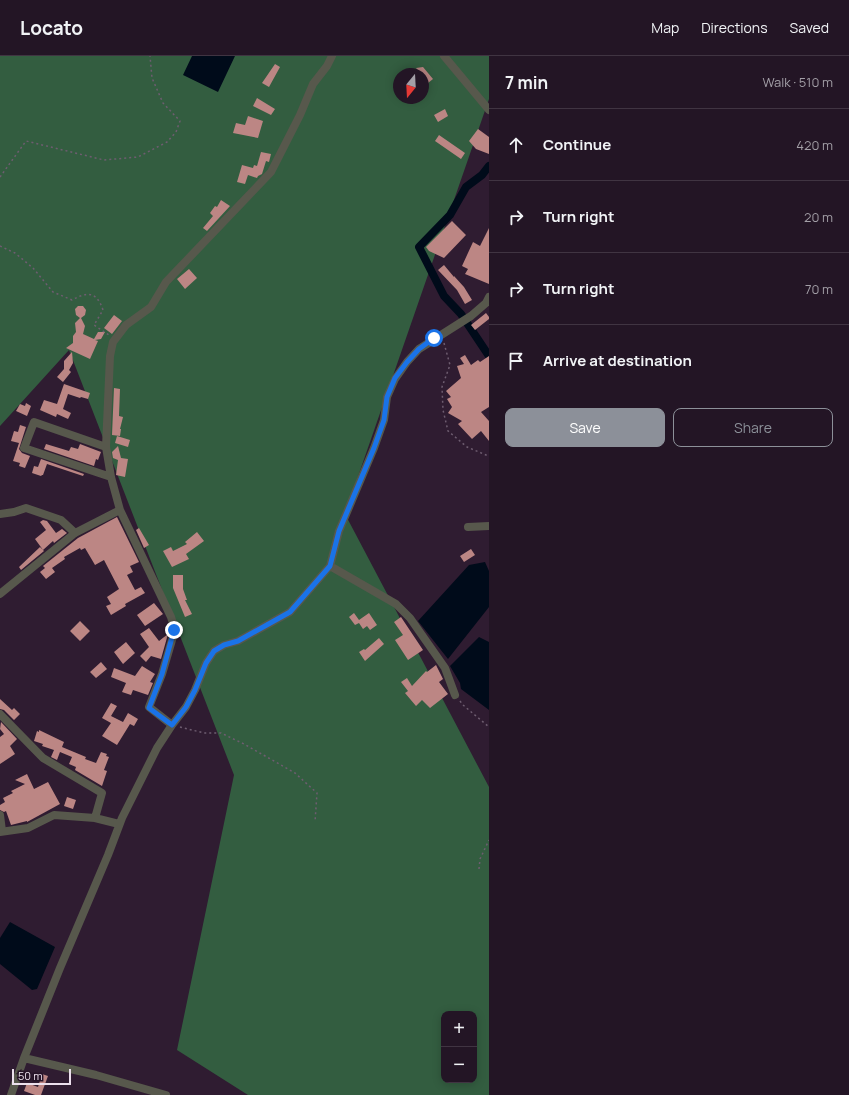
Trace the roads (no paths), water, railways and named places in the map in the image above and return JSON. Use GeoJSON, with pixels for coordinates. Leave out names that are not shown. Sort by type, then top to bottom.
{"type":"FeatureCollection","features":[{"type":"Feature","properties":{"kind":"street"},"geometry":{"type":"LineString","coordinates":[[172,725],[149,708],[162,674],[174,630],[171,618],[120,510],[111,477],[106,447],[110,356],[115,340],[126,325],[150,307],[166,282],[271,172],[300,115],[313,84],[327,66],[332,56]]}},
{"type":"Feature","properties":{"kind":"street"},"geometry":{"type":"LineString","coordinates":[[444,56],[489,110]]}},
{"type":"Feature","properties":{"kind":"street"},"geometry":{"type":"LineString","coordinates":[[11,1095],[24,1058],[119,824],[157,748],[186,707],[206,663],[214,651],[224,645],[238,641],[290,612],[330,566],[339,531],[374,448],[384,420],[387,397],[395,378],[419,349],[471,316],[486,303],[489,297]]}},
{"type":"Feature","properties":{"kind":"street"},"geometry":{"type":"LineString","coordinates":[[106,447],[34,422],[24,448],[111,477]]}},
{"type":"Feature","properties":{"kind":"street"},"geometry":{"type":"LineString","coordinates":[[0,514],[26,508],[61,520],[75,533]]}},
{"type":"Feature","properties":{"kind":"street"},"geometry":{"type":"LineString","coordinates":[[0,594],[75,533],[120,510]]}},
{"type":"Feature","properties":{"kind":"street"},"geometry":{"type":"LineString","coordinates":[[468,526],[489,526]]}},
{"type":"Feature","properties":{"kind":"street"},"geometry":{"type":"LineString","coordinates":[[330,566],[396,604],[410,618],[445,668],[455,695]]}},
{"type":"Feature","properties":{"kind":"street"},"geometry":{"type":"LineString","coordinates":[[0,714],[43,758],[102,793],[95,818]]}},
{"type":"Feature","properties":{"kind":"street"},"geometry":{"type":"LineString","coordinates":[[0,816],[1,832],[28,828],[54,815],[95,818],[119,824]]}},
{"type":"Feature","properties":{"kind":"street"},"geometry":{"type":"LineString","coordinates":[[24,1058],[96,1075],[166,1095]]}},
{"type":"Feature","properties":{"kind":"water"},"geometry":{"type":"Polygon","coordinates":[[[192,56],[235,56],[218,92],[183,75],[192,56]]]}},
{"type":"Feature","properties":{"kind":"water"},"geometry":{"type":"Polygon","coordinates":[[[485,562],[489,571],[489,607],[448,659],[418,621],[469,565],[485,562]]]}},
{"type":"Feature","properties":{"kind":"water"},"geometry":{"type":"Polygon","coordinates":[[[479,637],[489,642],[489,710],[461,689],[460,683],[450,666],[479,637]]]}},
{"type":"Feature","properties":{"kind":"water"},"geometry":{"type":"Polygon","coordinates":[[[10,922],[55,947],[37,989],[32,990],[0,964],[0,938],[10,922]]]}},
{"type":"Feature","properties":{"kind":"waterway"},"geometry":{"type":"LineString","coordinates":[[489,166],[482,175],[466,187],[450,215],[419,247],[444,296],[461,314],[489,356]]}}]}
